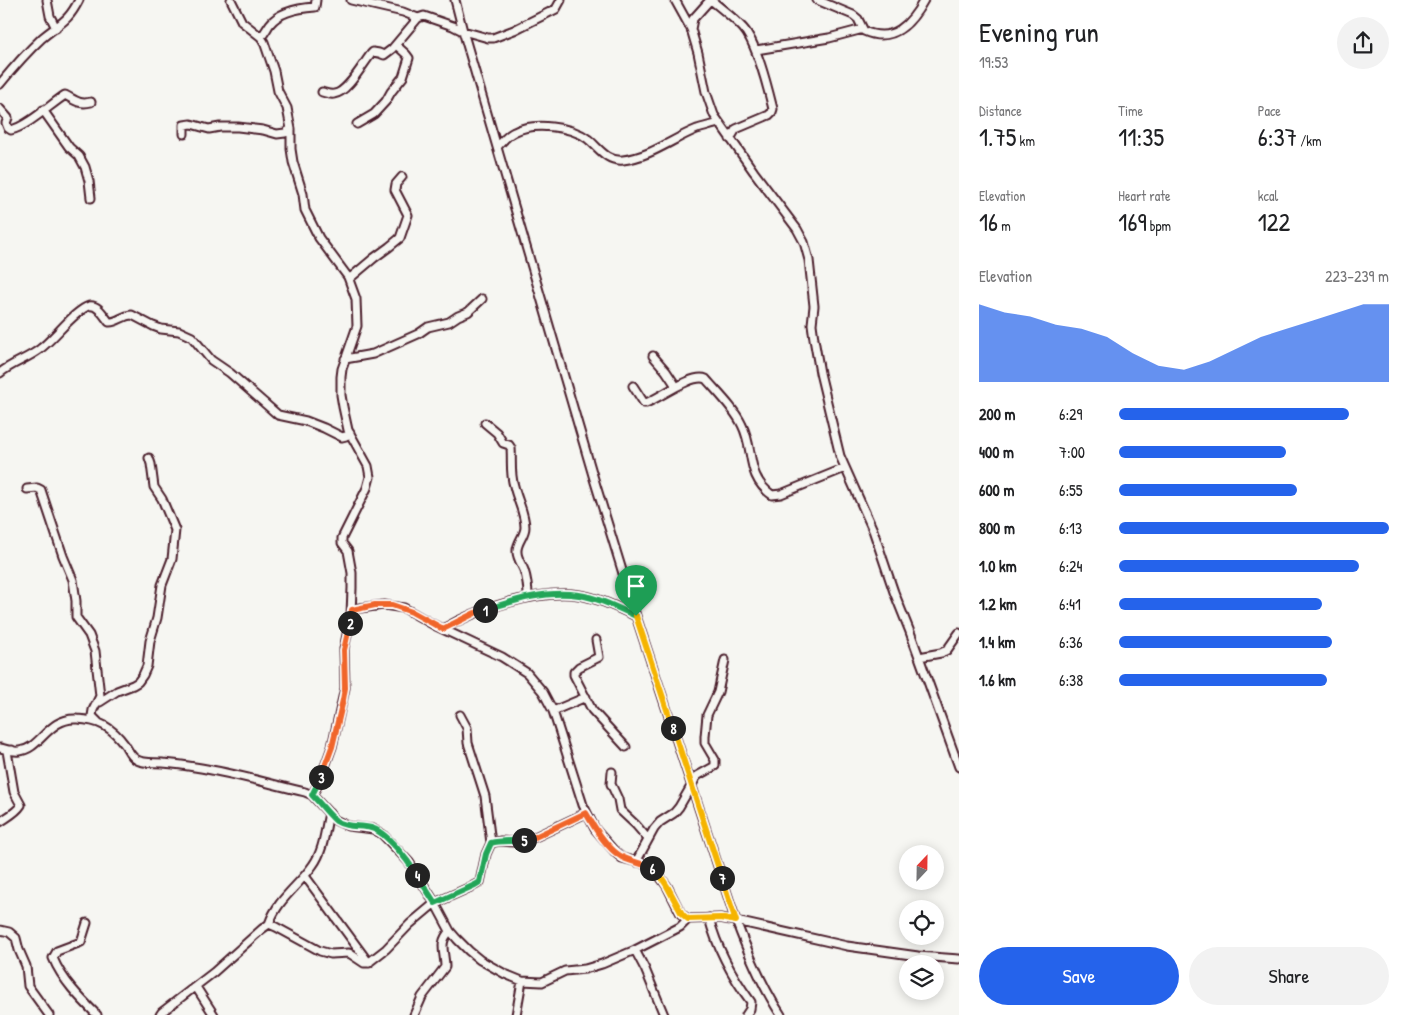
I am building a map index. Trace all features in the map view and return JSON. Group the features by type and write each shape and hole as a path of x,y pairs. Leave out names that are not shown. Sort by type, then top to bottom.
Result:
{"street":[{"path":"47,0 50,16 59,26"},
{"path":"0,84 41,39 59,26 73,12 79,0"},
{"path":"231,0 242,22 261,37 272,64 278,91 286,104 293,162 308,218 319,238 349,279 356,299 357,326 341,377 341,395 350,433 370,473 367,488 342,538 342,543 348,552 352,573 352,610 344,650 345,681 343,700 332,747 319,783 312,795"},
{"path":"261,37 277,17 291,11 315,7 316,0"},
{"path":"351,0 403,12 418,18"},
{"path":"455,0 576,420 636,616 736,921 770,998 781,1015"},
{"path":"322,92 338,93 355,78 373,52 384,56 396,45 403,34 418,18 424,16 463,31 493,38 556,9 561,0"},
{"path":"675,0 691,29 708,98 719,123 797,229 806,248 814,306 812,324 814,339 836,444 844,468 873,530 959,767"},
{"path":"691,29 693,19 710,0 743,28 756,50 772,104 772,112 736,129 730,139"},
{"path":"817,0 853,15 858,19 866,32 879,36 902,28 911,20 924,0"},
{"path":"756,50 829,38 863,29"},
{"path":"357,124 374,114 403,77 409,58 396,45"},
{"path":"0,109 8,118 6,123 11,130 66,95 81,103 91,102"},
{"path":"43,110 85,166 89,181 90,198"},
{"path":"497,147 514,132 530,127 545,127 567,130 582,135 608,157 622,160 637,157 667,145 697,129 719,123"},
{"path":"184,134 184,126 191,124 206,128 238,127 277,134 286,133 290,129"},
{"path":"349,279 402,236 408,215 395,190 396,184 402,177"},
{"path":"346,359 373,354 418,334 428,327 448,322 468,312 482,299"},
{"path":"0,374 39,350 56,336 72,318 89,306 92,306 98,309 109,322 114,322 126,315 132,314 161,329 187,334 194,338 211,360 230,373 278,415 306,421 344,437 350,433"},
{"path":"653,356 676,386"},
{"path":"633,386 644,403 646,403 676,386 701,377 706,379 742,423 748,438 752,468 763,487 772,495 781,494 844,468"},
{"path":"484,423 497,434 501,441 511,448 513,485 520,502 525,525 517,554 527,578 528,597"},
{"path":"97,702 133,685 143,675 147,666 150,641 157,618 162,585 172,559 175,530 162,499 154,486 152,464 149,458"},
{"path":"27,489 37,488 41,490 73,580 76,617 89,635 95,651 100,696 92,716 98,722"},
{"path":"443,629 475,613 528,597 550,594 578,595 610,604 636,616"},
{"path":"352,610 375,605 392,605 412,612 496,654 527,673 543,692 553,711 586,813 595,829 622,858 650,866 660,875 682,914 688,919"},
{"path":"919,657 947,650 959,633"},
{"path":"596,640 599,657 579,667 574,672 574,675 594,713 626,747"},
{"path":"636,862 654,829 679,807 698,776 715,766 715,760 705,743 705,736 707,715 718,692 725,660"},
{"path":"553,711 586,698"},
{"path":"269,924 320,951 331,954 348,953 364,963 369,963 435,903 480,882 486,854 491,843 485,796 468,743 465,722 460,714"},
{"path":"0,748 20,751 29,748 50,729 64,720 78,719 98,722 105,725 115,734 134,758 141,761 204,768 312,795 336,820 344,825 373,828 382,834 408,862 435,903 450,931 469,951 480,960 522,981 542,982 565,971 586,969 602,964 635,950 680,926 688,919 720,918 847,946 918,956 959,959"},
{"path":"0,822 21,805 14,792 8,759 7,751 13,750"},
{"path":"612,772 611,784 618,799 620,810 648,839"},
{"path":"160,1015 196,987 262,928 269,924 272,914 287,893 315,864 323,844 329,813"},
{"path":"491,843 500,841 514,842 535,837 586,813"},
{"path":"305,876 369,963"},
{"path":"709,918 714,935 724,956 738,984 751,1002 750,1009 746,1015"},
{"path":"87,923 81,942 57,951 53,958 68,983 97,1015"},
{"path":"0,930 9,932 16,938 26,966 28,986 49,1015"},
{"path":"414,1015 422,997 445,967 443,943 444,938 450,931"},
{"path":"635,950 664,1015"},
{"path":"516,1015 522,981"},
{"path":"196,987 214,1015"}],"route":[{"path":"560,594 578,595 610,604 636,616 736,921 720,918 688,919 685,917 660,875 650,866 622,858 616,853 595,829 586,813 535,837 514,842 500,841 491,843 486,854 480,882 435,903 405,858 380,832 373,828 348,826 340,823 312,795 319,783 332,747 343,700 345,688 344,650 352,610 375,605 392,605 404,608 443,629 475,613 494,607 528,597 560,594"}]}
